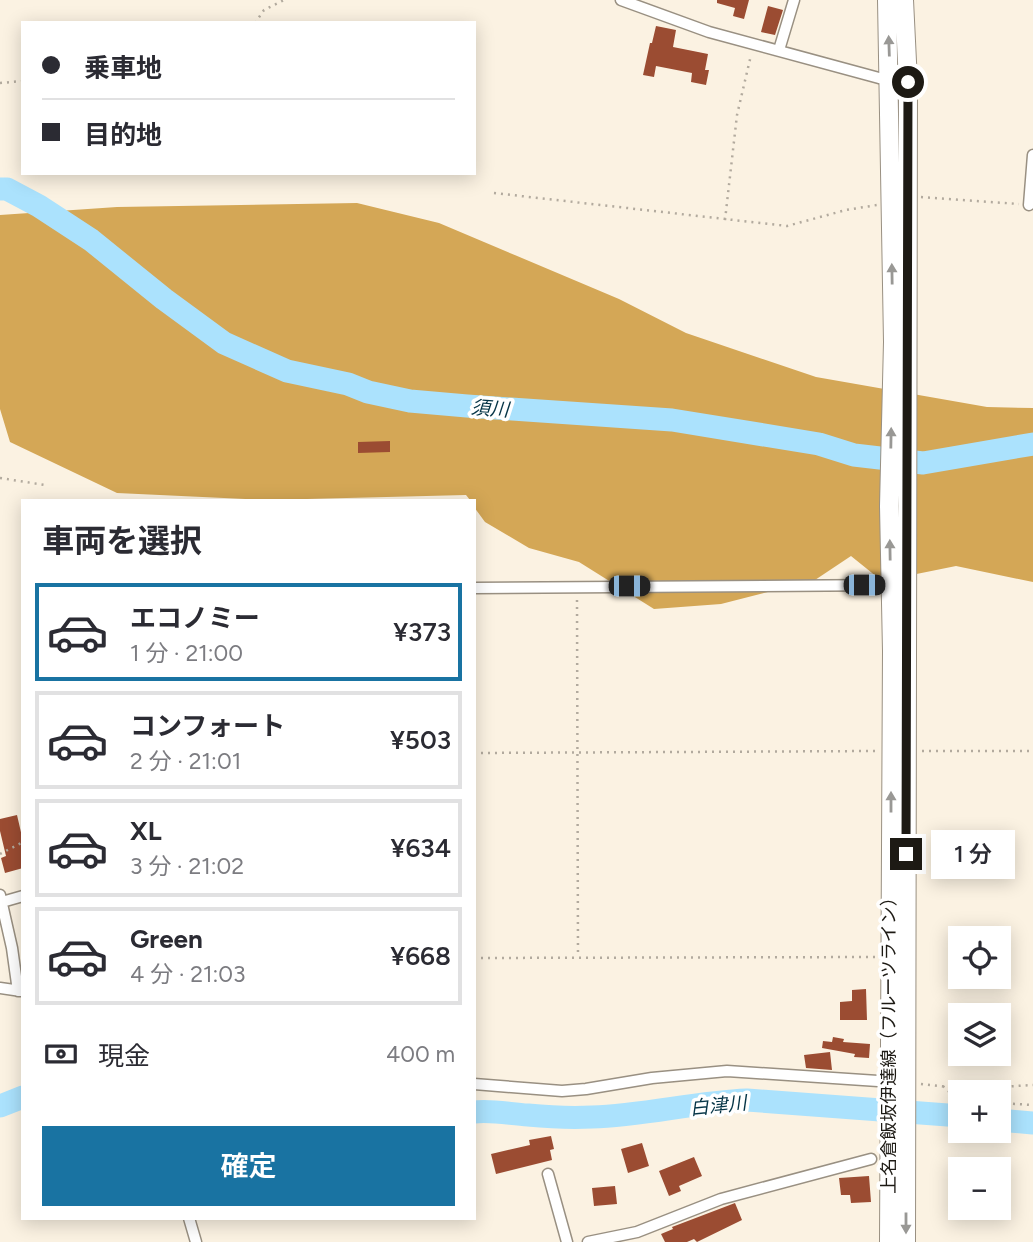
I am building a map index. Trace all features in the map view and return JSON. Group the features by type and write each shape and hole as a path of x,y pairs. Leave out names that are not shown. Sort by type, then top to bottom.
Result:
{"main road":[{"name":"上名倉飯坂伊達線（フルーツライン）","path":"887,0 899,81"},
{"name":"上名倉飯坂伊達線（フルーツライン）","path":"889,1242 889,1157 897,1087 899,81 904,0"},
{"name":"上名倉飯坂伊達線（フルーツライン）","path":"897,1087 889,957 898,752 891,585 898,505"},
{"name":"上名倉飯坂伊達線（フルーツライン）","path":"889,1157 906,1242"}],"street":[{"path":"621,0 709,32 899,81"},
{"path":"779,50 794,0"},
{"path":"1028,205 1033,155"},
{"path":"476,588 891,585"},
{"path":"0,988 20,991 1,898 21,896"},
{"path":"476,1084 562,1091 586,1090 652,1078 727,1071 897,1087"},
{"path":"587,1242 636,1232 721,1199 889,1157"},
{"path":"548,1174 567,1242"},
{"path":"190,1220 196,1242"}],"path":[{"path":"256,21 264,10 284,0"},
{"path":"725,220 737,115 754,44"},
{"path":"0,83 21,81"},
{"path":"494,193 788,226 846,210 899,200 1028,205"},
{"path":"0,478 45,485"},
{"path":"577,586 578,957"},
{"path":"476,753 1033,751"},
{"path":"0,854 21,843"},
{"path":"476,958 889,957"},
{"path":"897,1087 985,1089 1033,1085"},
{"path":"943,1086 948,1091"},
{"path":"1011,1104 1033,1105"}],"shaded area":[{"path":"357,203 439,223 619,299 686,333 816,377 987,407 1033,408 1033,582 956,566 882,581 851,556 815,580 721,604 654,609 579,562 529,548 485,522 476,510 476,499 469,499 466,495 246,499 117,493 10,442 0,409 0,215 117,207"}],"building":[{"path":"717,0 749,0 744,19 733,16 735,8 717,3"},
{"path":"768,6 783,10 775,35 761,32"},
{"path":"656,26 676,30 673,47 708,54 706,85 691,82 692,73 656,66 654,77 643,75"},
{"path":"390,441 390,452 358,453 358,442"},
{"path":"17,815 21,832 21,869 5,873 1,858 6,856 0,819"},
{"path":"866,989 867,1020 840,1020 840,1002 852,1001 852,990"},
{"path":"833,1037 844,1039 843,1042 870,1044 869,1058 854,1057 855,1054 822,1048 823,1041 832,1042"},
{"path":"830,1052 832,1070 806,1068 804,1055"},
{"path":"551,1136 554,1149 550,1150 552,1160 496,1174 491,1154 530,1145 529,1140"},
{"path":"642,1143 649,1166 628,1173 621,1149"},
{"path":"694,1157 702,1176 679,1186 681,1191 669,1196 659,1171"},
{"path":"869,1176 871,1202 851,1203 850,1195 841,1195 839,1178"},
{"path":"615,1186 617,1204 594,1206 592,1188"},
{"path":"735,1203 742,1220 697,1242 694,1239 687,1242 665,1242 661,1234 673,1229 672,1227"}],"waterway":[{"name":"須川","path":"0,189 7,189 39,206 91,240 224,343 287,371 348,384 368,392 410,401 672,420 819,444 854,455 923,463 1033,444"},
{"name":"白津川","path":"0,1106 21,1098"},
{"name":"白津川","path":"476,1112 592,1117 747,1100 948,1115"},
{"name":"白津川","path":"1011,1121 1033,1123"}],"route":[{"path":"906,854 908,82"}]}
